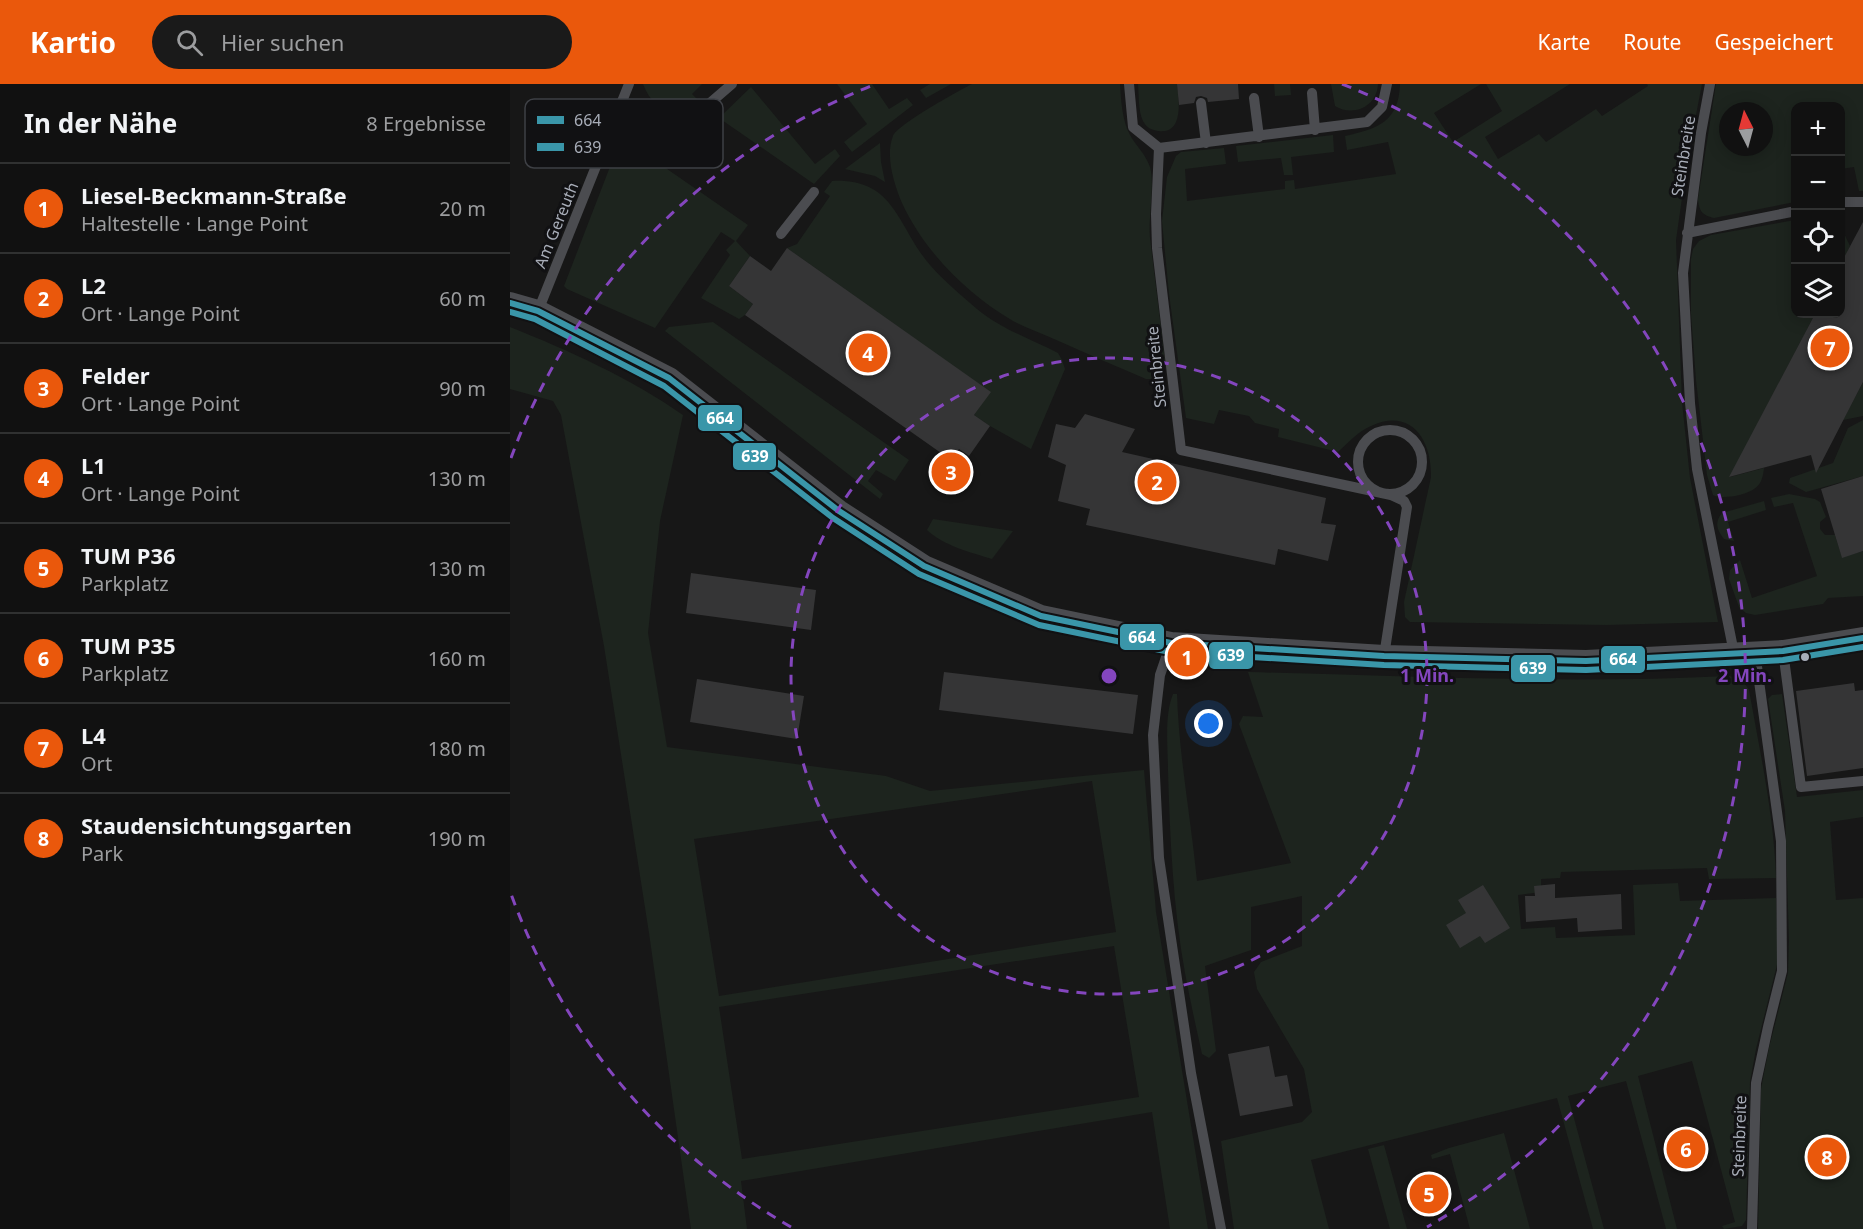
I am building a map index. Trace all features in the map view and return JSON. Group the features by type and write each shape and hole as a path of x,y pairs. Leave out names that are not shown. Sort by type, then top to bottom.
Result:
{"street":[{"path":"510,303 538,311 669,378 839,511 924,566 1041,616 1171,643 1384,656 1586,661 1783,651 1863,638"}],"lane":[{"name":"Am Gereuth","path":"623,99 629,84"},
{"path":"715,99 732,84"},
{"path":"1129,84 1133,127 1159,148 1367,122 1382,107 1386,84"},
{"name":"Steinbreite","path":"1710,84 1683,273 1690,403 1696,458 1744,653 1781,841 1782,971 1756,1083 1752,1229"},
{"path":"1312,93 1315,130"},
{"path":"1254,98 1259,137"},
{"path":"1201,103 1206,142"},
{"name":"Steinbreite","path":"1159,148 1157,248 1181,450 1382,493 1404,501 1407,507 1384,656"},
{"name":"Am Gereuth","path":"538,311 596,168"},
{"path":"781,234 814,192"},
{"path":"1845,201 1863,202"},
{"path":"1687,233 1791,212"},
{"path":"1383,431 1397,431 1408,435 1416,443 1421,453 1422,468 1418,479 1410,487 1390,495 1382,493 1372,488 1364,480 1360,470 1360,453 1365,443 1373,435 1383,431"},
{"path":"1171,643 1160,675 1153,735 1159,858 1191,1073 1221,1229"},
{"path":"1783,651 1801,787 1863,781"}],"shaded area":[{"path":"643,84 702,84 692,94 697,99 652,99"},
{"path":"837,84 872,84 889,109 907,98 913,105 852,152 844,142 867,124"},
{"path":"930,84 951,84 926,98 920,90"},
{"path":"972,84 1120,84 1122,110 1127,129 1146,158 1151,174 1150,238 1165,361 1160,376 1155,379 1146,379 1013,321 979,298 948,270 911,221 902,203 890,161 893,136 905,124"},
{"path":"1138,84 1177,84 1179,107 1176,122 1172,128 1158,131 1146,125 1140,113"},
{"path":"1274,84 1290,84 1291,95 1275,96"},
{"path":"1331,84 1378,84 1377,92 1369,104 1363,108 1349,110 1335,106"},
{"path":"1400,84 1481,84 1434,113 1453,142 1502,111 1486,84 1570,84 1485,137 1498,159 1539,134 1546,142 1596,109 1602,116 1648,86 1647,84 1702,84 1688,156 1676,240 1682,402 1690,478 1718,622 1607,625 1410,622 1405,617 1404,602 1431,477 1428,451 1416,430 1408,424 1385,421 1361,431 1338,452 1278,437 1279,429 1255,423 1249,416 1219,410 1214,424 1186,418 1169,294 1162,221 1167,177 1176,156 1181,152 1224,148 1226,164 1185,169 1187,201 1285,189 1285,181 1294,180 1295,189 1396,174 1388,142 1347,150 1345,136 1384,122 1395,107"},
{"path":"1716,84 1863,84 1863,191 1859,191 1854,167 1845,168 1845,102 1791,102 1791,203 1714,218 1702,212 1698,199"},
{"path":"751,87 815,164 835,149 840,156 814,184 723,121 723,114"},
{"path":"1333,135 1334,152 1291,157 1293,175 1284,175 1281,158 1238,162 1236,146"},
{"path":"880,143 885,182 875,176 845,169"},
{"path":"610,168 666,168 748,225 736,241 750,256 729,286 753,304 739,319 701,298 730,255 726,250 735,241 721,232 655,328 564,286"},
{"path":"832,181 853,182 870,188 882,196 893,208 919,250 941,277 977,309 996,322 1058,353 1065,369 1031,449 974,415 990,392 787,248 797,244 830,196 824,192"},
{"path":"1791,221 1791,318 1813,318 1730,477 1764,468 1763,477 1754,489 1727,497 1713,495 1707,475 1691,314 1693,249 1699,241 1711,235"},
{"path":"1845,235 1850,246 1845,257"},
{"path":"713,322 909,460 895,481 876,470 868,481 883,494 880,499 665,331 669,327"},
{"path":"510,327 599,366 683,415 660,521 648,633 667,747 886,776 930,791 1144,770 1156,912 1208,1229 1170,1229 1152,1112 741,1181 747,1229 691,1229 649,933 604,646 561,415 553,401 510,389","holes":["1092,781 1116,932 719,996 694,839","1114,946 1139,1097 742,1159 719,1007"]},
{"path":"1863,382 1863,416 1843,420"},
{"path":"1863,420 1863,476 1806,492 1789,483 1790,478 1833,463 1848,428"},
{"path":"1789,494 1820,502 1826,517 1820,522 1820,529 1825,535 1835,535 1842,557 1863,551 1863,596 1828,598 1823,604 1755,615 1746,613 1739,607 1729,579 1730,570 1740,560 1752,598 1817,576 1793,503 1774,507 1771,498"},
{"path":"1764,501 1766,510 1728,522 1734,541 1724,539 1717,526 1722,513"},
{"path":"933,519 1013,531 992,559 958,548 934,536 927,530"},
{"path":"1248,672 1488,678 1609,679 1729,676 1742,679 1749,690 1766,784 1776,878 1709,879 1707,868 1561,872 1560,878 1541,879 1541,892 1518,895 1521,929 1555,927 1556,938 1635,935 1633,885 1678,883 1680,901 1776,898 1778,961 1750,1082 1746,1220 1742,1226 1724,1229 1722,1226 1735,1222 1692,1061 1638,1076 1677,1229 1666,1229 1626,1081 1568,1096 1604,1229 1593,1229 1557,1098 1311,1160 1329,1229 1234,1229 1221,1141 1302,1122 1312,1112 1304,1069 1257,989 1254,972 1261,962 1302,946 1302,896 1251,907 1251,950 1205,966 1216,1051 1209,1058 1202,1054 1185,973 1175,898 1167,732 1170,703 1173,694 1177,694 1197,881 1291,863 1239,724 1243,716 1263,717"},
{"path":"1782,694 1797,797 1863,790 1863,817 1830,822 1836,900 1863,898 1863,1229 1758,1229 1761,1089 1788,973 1785,811 1768,699 1772,695"},
{"path":"1504,1133 1530,1229 1470,1229 1450,1154 1432,1159 1431,1155"},
{"path":"1384,1145 1407,1229 1390,1229 1368,1149"}],"building":[{"path":"1177,84 1238,84 1239,99 1208,102 1207,98 1201,96 1196,97 1194,103 1179,105"},
{"path":"1863,222 1863,382 1816,473 1811,455 1729,477 1813,318 1845,318 1845,256"},
{"path":"787,248 991,392 974,415 990,426 969,456 959,449 951,460 745,315 753,304 729,286 750,256 771,271"},
{"path":"1085,414 1135,429 1122,452 1326,498 1321,523 1336,525 1328,561 1278,549 1275,565 1086,525 1090,509 1058,501 1066,465 1048,457 1056,424 1075,428"},
{"path":"1863,476 1863,551 1842,558 1821,489"},
{"path":"691,573 816,590 811,630 686,613"},
{"path":"944,672 1138,695 1133,734 939,710"},
{"path":"697,679 804,696 797,739 690,722"},
{"path":"1854,683 1855,691 1863,690 1863,768 1807,776 1796,691"},
{"path":"1555,884 1555,898 1621,894 1622,929 1578,932 1577,918 1526,922 1525,896 1535,896 1534,886"},
{"path":"1483,885 1510,928 1485,943 1480,936 1460,948 1446,925 1466,913 1458,900"},
{"path":"1269,1046 1275,1077 1287,1075 1293,1106 1240,1116 1228,1054"}],"transit line":[{"name":"664","path":"510,303 538,311 669,378 839,511 924,566 1041,616 1171,643 1384,656 1586,661 1783,651 1863,638"},
{"name":"639","path":"510,312 535,319 664,386 833,518 919,574 1039,625 1170,652 1384,665 1586,670 1783,660 1863,647"}],"place":[{"name":"L4","path":"1830,348"},
{"name":"L1","path":"868,353"},
{"name":"Felder","path":"951,472"},
{"name":"L2","path":"1157,482"},
{"name":"Liesel-Beckmann-Straße","path":"1187,657"},
{"name":"TUM P35","path":"1686,1149"},
{"name":"Staudensichtungsgarten","path":"1827,1157"},
{"name":"TUM P36","path":"1429,1194"}]}
